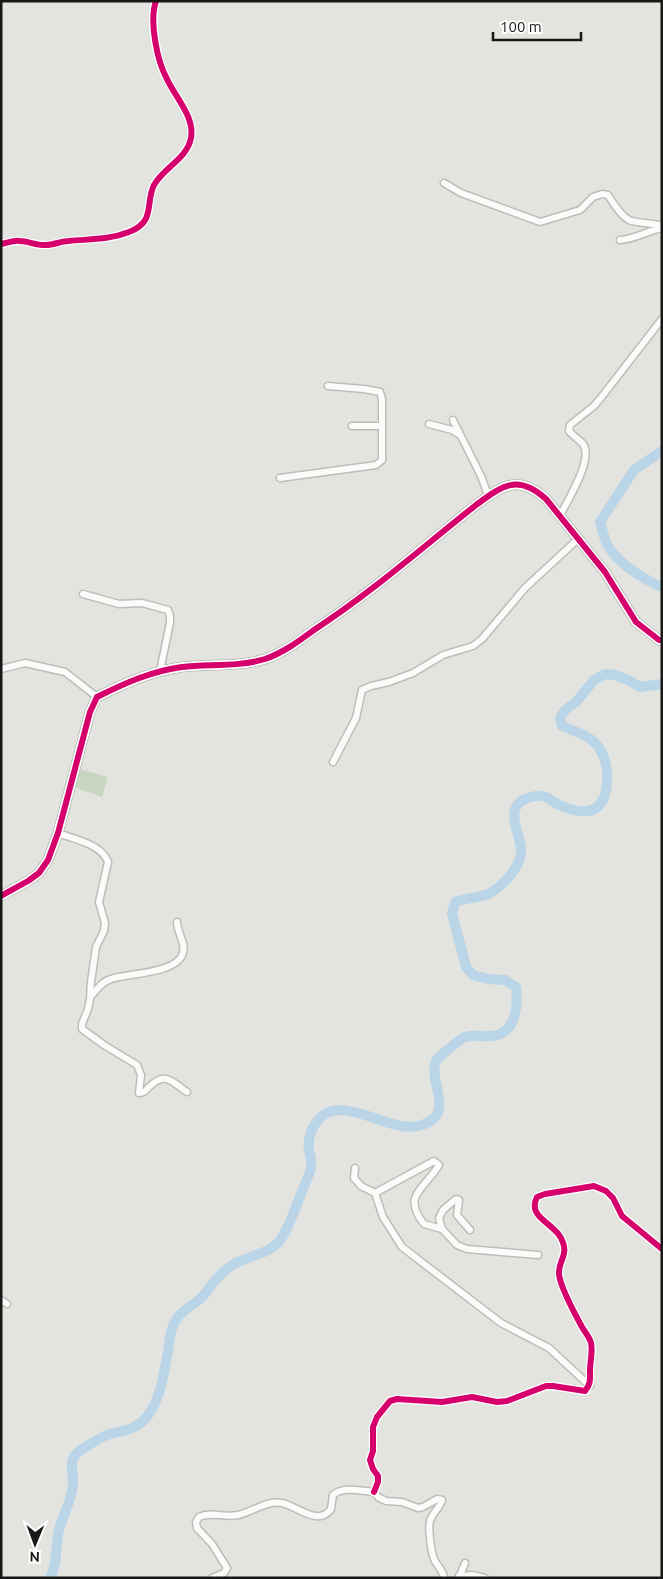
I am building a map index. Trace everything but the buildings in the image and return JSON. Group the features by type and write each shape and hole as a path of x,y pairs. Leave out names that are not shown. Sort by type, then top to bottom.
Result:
{"street":[{"path":"1,244 18,240 45,246 67,241 117,236 132,231 143,223 150,210 153,187 158,179 188,150 192,136 188,116 166,78 159,58 153,8 156,1"},
{"path":"444,183 461,193 540,222 580,210 593,197 602,194 608,195 614,206 630,220 652,223 662,227"},
{"path":"620,240 638,237 662,227"},
{"path":"560,516 584,467 586,458 583,444 569,431 570,425 594,406 662,319"},
{"path":"280,478 376,466 382,460 382,399 380,392 364,388 328,386"},
{"path":"453,420 482,476 488,495"},
{"path":"429,424 452,430 461,436"},
{"path":"352,426 382,426"},
{"path":"1,896 39,873 48,860 58,833 90,712 97,697 136,679 160,671 182,667 252,662 280,653 339,614 488,495 511,485 528,485 546,499 605,572 636,622 659,640 662,640"},
{"path":"334,762 356,718 362,690 413,673 443,655 473,646 486,634 525,588 578,539"},
{"path":"83,594 119,604 142,603 168,610 170,623 160,671"},
{"path":"1,669 25,663 65,672 97,697"},
{"path":"58,833 90,845 106,857 108,862 99,902 105,923 104,931 96,947 91,996 82,1029 137,1065 142,1075 139,1093 144,1092 162,1077 167,1078 187,1092"},
{"path":"91,996 100,985 110,979 162,969 179,959 183,952 183,945 177,930 177,922"},
{"path":"375,1193 434,1161 437,1162 439,1165 414,1199 413,1208 424,1224 442,1229"},
{"path":"355,1168 354,1178 361,1186 375,1193 382,1217 402,1247 501,1323 549,1348 590,1386"},
{"path":"374,1492 378,1476 370,1460 373,1451 373,1427 377,1417 390,1401 404,1399 418,1402 442,1402 472,1396 497,1402 507,1401 546,1386 585,1391 590,1386 591,1343 575,1314 559,1276 559,1268 565,1254 564,1245 557,1232 534,1209 533,1204 537,1197 544,1194 594,1186 606,1191 613,1198 622,1216 662,1249"},
{"path":"470,1230 457,1216 459,1200 456,1199 443,1210 439,1218 442,1229 457,1245 467,1249 538,1255"},
{"path":"212,1578 224,1573 227,1568 212,1544 197,1528 196,1522 199,1517 214,1514 234,1516 247,1513 269,1503 278,1502 311,1515 324,1515 331,1510 332,1496 340,1490 374,1492 378,1497 386,1501 402,1502 418,1508 423,1508 437,1499 442,1500 429,1523 433,1557 443,1571 444,1578"},
{"path":"459,1577 465,1563"},
{"path":"459,1577 472,1575 485,1578"}],"green space":[{"path":"80,769 108,777 102,797 74,787"}],"waterway":[{"path":"662,451 634,470 600,522 611,551 639,575 662,587"},
{"path":"50,1578 53,1573 59,1530 72,1490 72,1461 74,1457 82,1449 107,1435 130,1429 143,1421 154,1406 157,1398 163,1379 173,1325 178,1317 202,1297 215,1280 230,1267 275,1246 280,1241 310,1171 309,1141 312,1129 317,1121 330,1112 341,1110 406,1127 418,1126 431,1121 438,1113 439,1104 434,1073 435,1064 440,1056 465,1037 500,1034 511,1025 516,1010 516,987 505,980 488,979 473,975 466,967 452,913 455,902 483,896 492,892 507,879 519,862 521,849 514,818 516,807 520,802 531,797 542,796 574,810 589,811 600,805 606,790 607,775 604,757 599,747 590,739 562,726 560,718 565,710 576,702 594,680 605,674 615,675 640,687 662,684"}],"cycle path":[{"path":"1,244 18,241 49,245 66,241 106,238 129,232 143,223 148,212 154,185 163,173 185,152 191,138 190,122 170,86 157,52 153,19 156,1"},
{"path":"1,896 39,873 48,860 58,833 90,712 97,697 128,682 160,671 182,667 255,662 278,653 356,601 476,505 503,488 511,485 527,487 546,499 605,572 636,622 659,640 662,640"},
{"path":"374,1492 378,1476 370,1460 373,1451 373,1427 377,1417 390,1401 397,1399 442,1402 472,1397 497,1402 507,1401 546,1386 585,1391 588,1386 590,1379 591,1343 572,1309 560,1279 559,1269 564,1253 561,1238 535,1210 537,1197 594,1186 606,1191 613,1198 622,1216 662,1249"}]}
